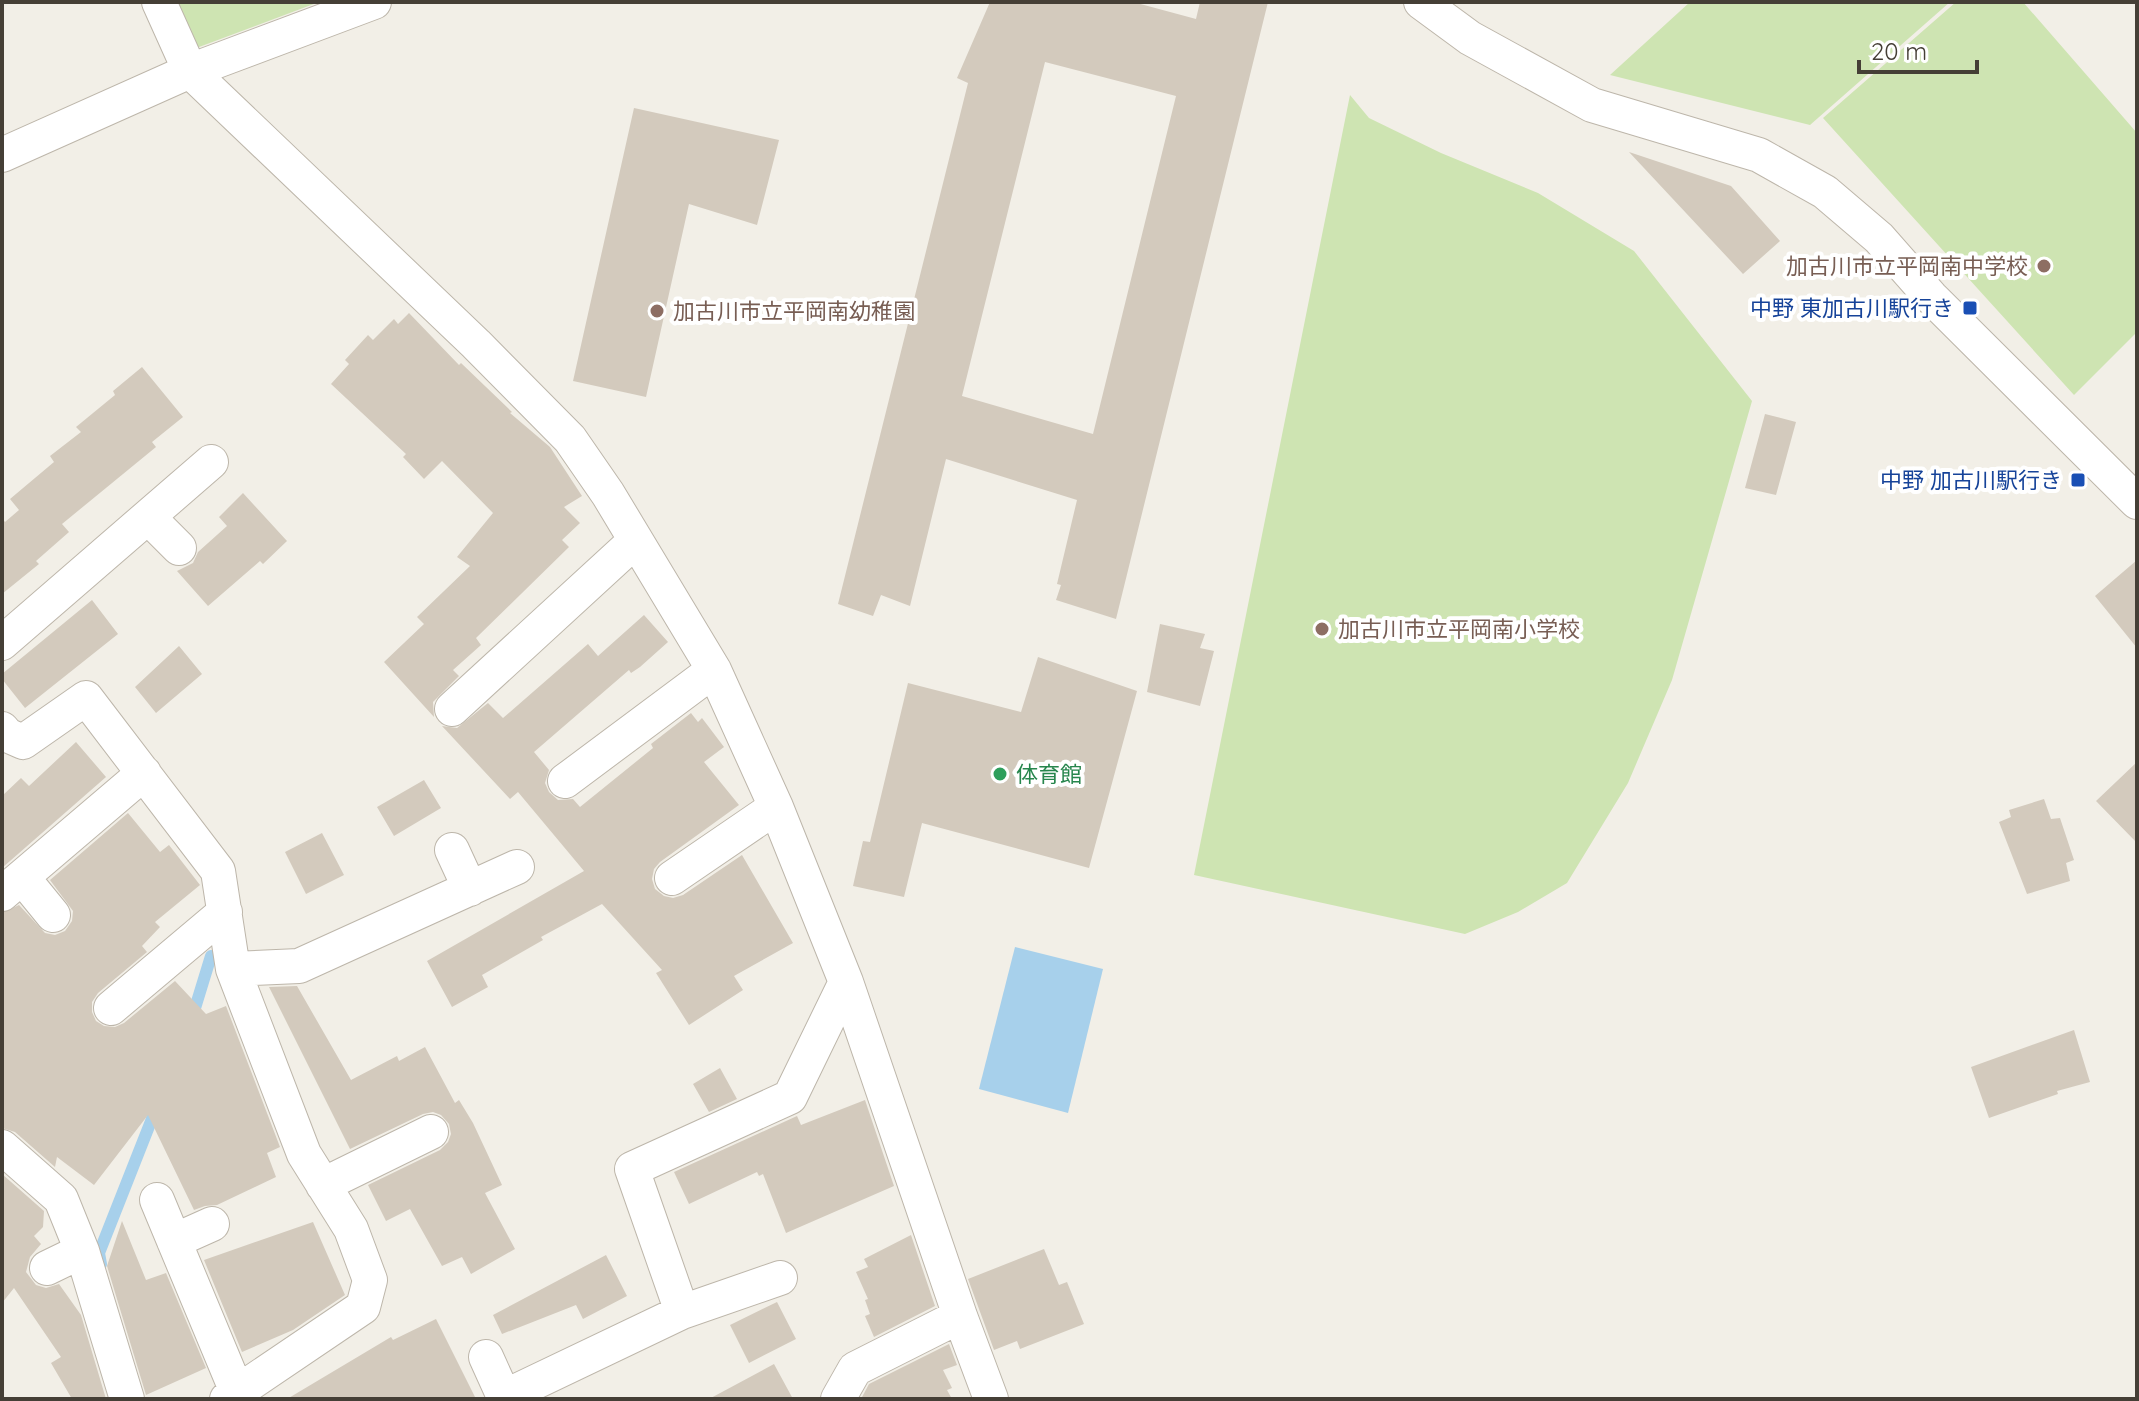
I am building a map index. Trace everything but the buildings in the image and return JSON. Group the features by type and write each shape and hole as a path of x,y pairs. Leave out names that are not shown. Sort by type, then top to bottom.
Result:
{"street":[{"path":"159,2 190,71 476,344 570,439 608,494 714,670 776,807 846,982 991,1399"},
{"path":"7,145 190,71 374,2"},
{"path":"1421,2 1470,38 1592,105 1759,155 1825,192 1879,238 1931,297 2137,502"},
{"path":"2,643 211,462"},
{"path":"148,517 179,548"},
{"path":"452,709 635,541"},
{"path":"565,781 714,670"},
{"path":"2,729 7,735 23,742 86,698 218,871 233,969 304,1154 351,1229 370,1280 363,1307 232,1396 157,1200"},
{"path":"53,915 12,886 144,773"},
{"path":"672,878 776,807"},
{"path":"452,850 470,889"},
{"path":"233,969 299,966 517,867"},
{"path":"111,1008 225,912"},
{"path":"682,1312 632,1169 790,1097 846,982"},
{"path":"323,1185 431,1132"},
{"path":"2,1147 61,1199 82,1251 127,1399"},
{"path":"174,1241 212,1224"},
{"path":"47,1268 82,1251"},
{"path":"486,1357 505,1398 682,1312 780,1278"},
{"path":"838,1399 855,1369 960,1316"}],"green space":[{"path":"170,2 319,2 191,50"},
{"path":"1690,2 1950,2 1810,125 1610,75"},
{"name":"加古川市立平岡南中学校","path":"1956,2 2023,2 2137,133 2137,332 2074,395 1823,118"},
{"path":"1350,95 1369,118 1441,153 1538,193 1634,251 1752,401 1672,680 1628,783 1567,883 1518,912 1465,934 1194,875"}],"water":[{"path":"1015,947 1103,969 1068,1113 979,1089"}],"waterway":[{"path":"192,1018 211,956"},
{"path":"101,1264 99,1253 157,1106"}],"place":[{"name":"加古川市立平岡南中学校","path":"2044,266"},
{"name":"中野 東加古川駅行き","path":"1970,308"},
{"name":"加古川市立平岡南幼稚園","path":"657,311"},
{"name":"中野 加古川駅行き","path":"2078,480"},
{"name":"加古川市立平岡南小学校","path":"1322,629"},
{"name":"体育館","path":"1000,774"}]}
